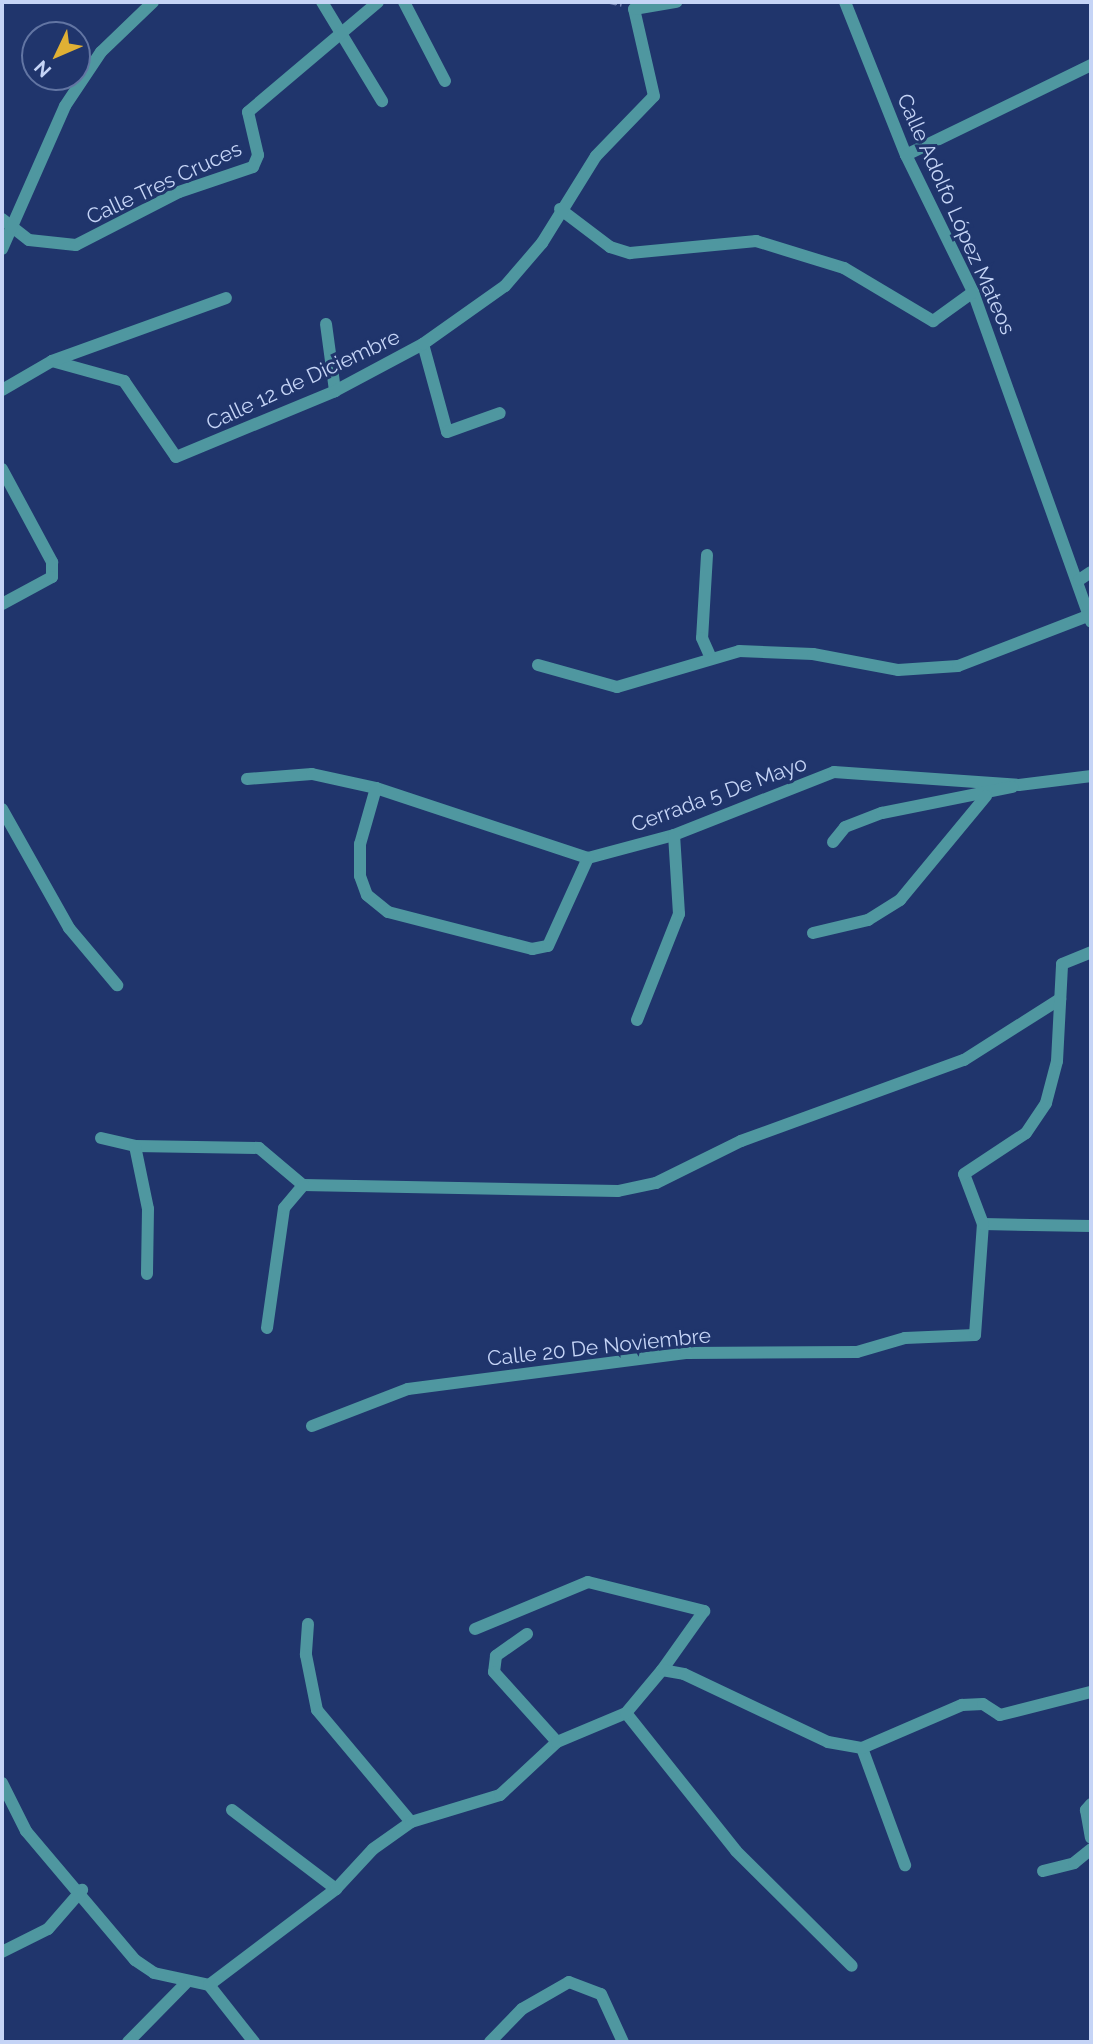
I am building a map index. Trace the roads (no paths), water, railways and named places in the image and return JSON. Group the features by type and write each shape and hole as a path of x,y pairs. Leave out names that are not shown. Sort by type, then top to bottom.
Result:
{"street":[{"path":"2,249 13,231 65,106 101,52 153,2"},
{"path":"322,2 382,101"},
{"name":"Calle Tres Cruces","path":"2,219 13,231 54,247 76,245 179,192 253,167 258,155 248,112 377,2"},
{"path":"404,2 444,81"},
{"name":"Calle 12 de Diciembre","path":"52,361 124,381 168,453 186,456 335,391 422,344 505,286 542,243 560,209 596,156 654,96 634,9 676,2"},
{"name":"Calle Adolfo López Mateos","path":"845,2 906,155 973,292 1032,443 1091,618"},
{"path":"906,155 1091,65"},
{"path":"560,209 610,247 629,253 756,241 832,264 933,321 973,292"},
{"path":"2,390 52,361 226,298"},
{"name":"Calle 12 de Diciembre","path":"326,324 335,391"},
{"path":"422,344 447,432 500,413"},
{"path":"2,469 52,562 52,577 2,604"},
{"path":"707,555 702,638 710,656"},
{"path":"1079,580 1091,572"},
{"path":"538,665 617,687 710,656 813,654 898,670 958,666 1091,618"},
{"name":"Cerrada 5 De Mayo","path":"588,858 674,835 834,772 1019,785 1091,776"},
{"path":"247,779 312,774 376,788 588,858 548,946 532,949 388,912 367,895 360,876 360,844 376,788"},
{"path":"833,842 845,827 882,813 986,796 1019,785"},
{"path":"813,933 868,920 900,900 986,796"},
{"path":"2,809 69,928 117,985"},
{"path":"637,1020 679,914 674,835"},
{"name":"Calle 20 De Noviembre","path":"312,1426 408,1389 686,1353 857,1352 905,1338 975,1335 983,1224 964,1174 1026,1133 1046,1103 1058,1061 1062,964 1091,952"},
{"path":"101,1138 135,1146 259,1148 303,1185 618,1191 656,1183 741,1141 964,1060 1060,999"},
{"path":"135,1146 148,1209 147,1274"},
{"path":"267,1328 284,1208 303,1185"},
{"path":"983,1224 1091,1226"},
{"path":"209,1985 336,1889 373,1849 411,1822 500,1795 557,1742 626,1713 662,1670 704,1611 587,1582 475,1629"},
{"path":"308,1624 306,1655 317,1710 411,1822"},
{"path":"527,1634 496,1656 494,1672 557,1742"},
{"path":"662,1670 684,1674 828,1742 862,1748 962,1705 983,1704 1000,1715 1091,1692"},
{"path":"626,1713 736,1851 852,1966"},
{"path":"862,1748 905,1865"},
{"path":"2,1783 26,1831 82,1890 135,1960 155,1973 209,1985 254,2042"},
{"path":"1091,1804 1086,1811 1091,1838"},
{"path":"232,1810 336,1889"},
{"path":"1043,1871 1074,1863 1091,1849"},
{"path":"2,1952 48,1929 82,1890"},
{"path":"128,2042 187,1982"},
{"path":"490,2042 522,2008 569,1982 601,1994 623,2042"}]}
